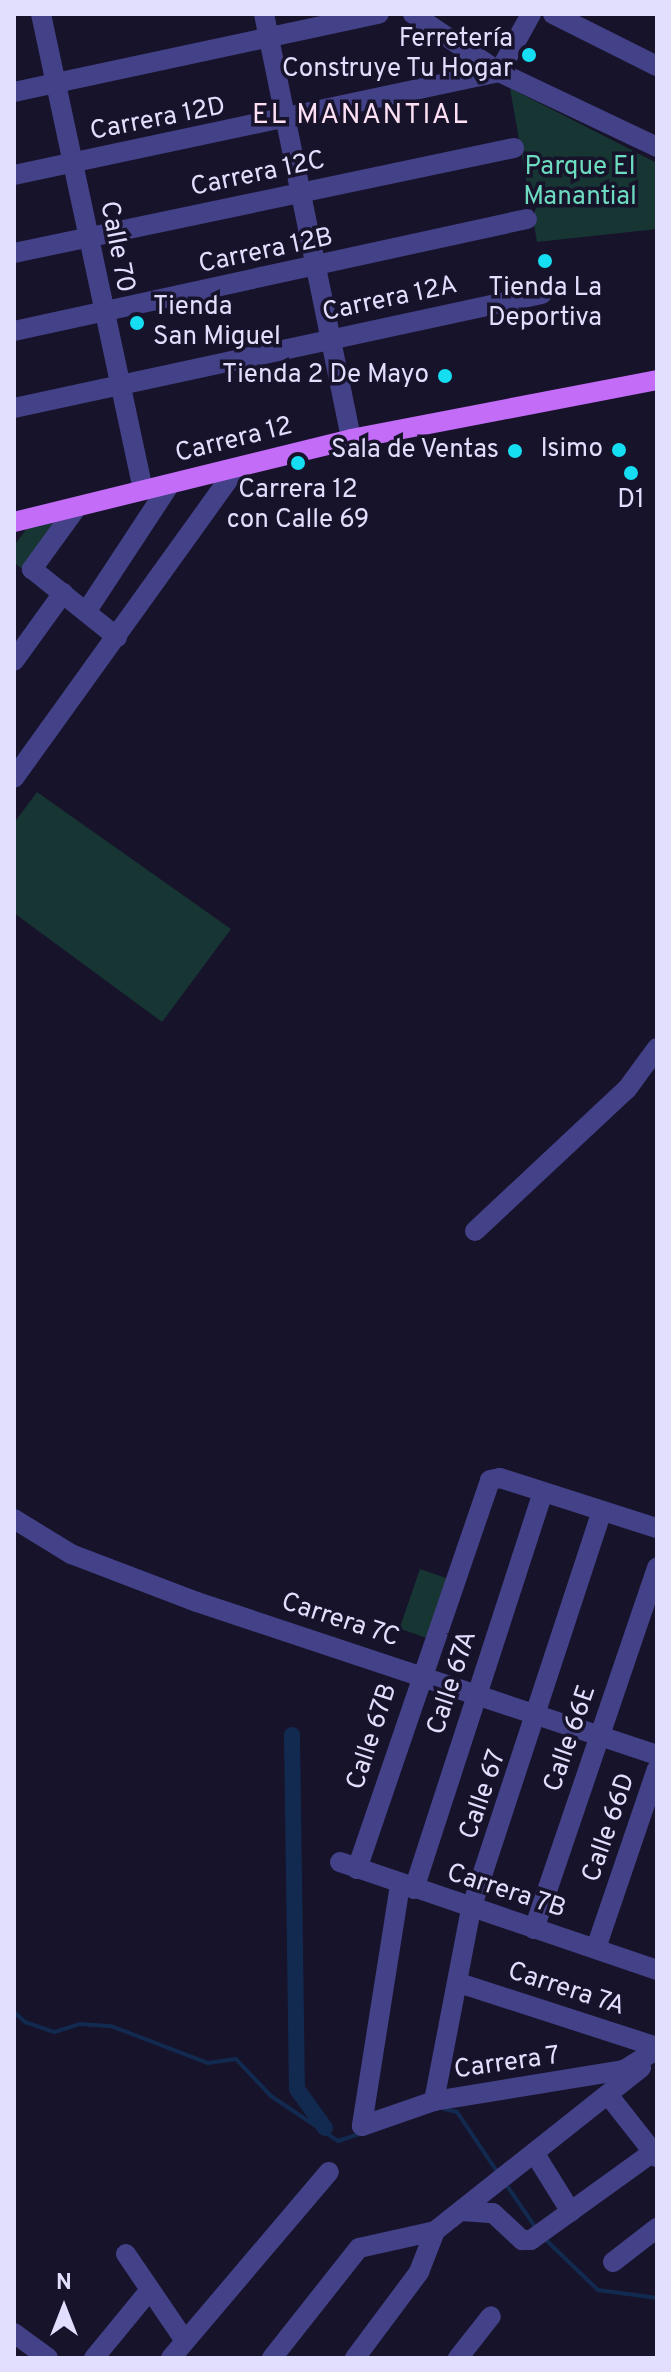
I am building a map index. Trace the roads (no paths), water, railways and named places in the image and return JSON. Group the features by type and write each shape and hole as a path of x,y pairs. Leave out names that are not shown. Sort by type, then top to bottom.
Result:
{"main road":[{"name":"Carrera 12","path":"14,522 351,439 657,380"}],"street":[{"name":"Calle 70","path":"41,14 102,311 143,490"},
{"path":"264,14 351,439"},
{"path":"14,92 379,14"},
{"path":"413,14 499,72 657,147"},
{"path":"499,72 531,14"},
{"path":"553,14 657,66"},
{"name":"Carrera 12D","path":"14,175 287,121 499,72"},
{"name":"Carrera 12C","path":"14,253 514,148"},
{"name":"Carrera 12B","path":"14,331 318,268 527,219"},
{"name":"Carrera 12A","path":"14,408 542,294"},
{"path":"14,778 236,469"},
{"path":"86,612 170,484"},
{"path":"77,507 32,569 117,637"},
{"path":"14,661 63,593"},
{"path":"475,1231 627,1089 657,1048"},
{"name":"Calle 67B","path":"348,1865 421,1676 486,1486 496,1477 543,1493"},
{"path":"543,1493 657,1528"},
{"name":"Calle 67A","path":"362,2126 407,1887 477,1694 543,1493"},
{"name":"Calle 67","path":"434,2101 471,1909 539,1714 602,1511"},
{"name":"Carrera 7C","path":"14,1519 71,1554 657,1755"},
{"name":"Calle 66E","path":"534,1929 657,1567"},
{"name":"Calle 66D","path":"596,1948 657,1769"},
{"name":"Carrera 7B","path":"348,1865 657,1970"},
{"name":"Carrera 7A","path":"459,1983 657,2049"},
{"path":"272,2358 359,2248 435,2231 609,2096 657,2049"},
{"name":"Carrera 7","path":"362,2126 434,2101 624,2070 657,2049"},
{"path":"478,2198 522,2240 531,2240 656,2152 609,2096"},
{"path":"535,2154 571,2212"},
{"path":"126,2254 149,2291 177,2352 329,2172"},
{"path":"461,2211 493,2213"},
{"path":"613,2262 657,2228"},
{"path":"361,2356 419,2272 435,2231"},
{"path":"94,2358 149,2291"},
{"path":"458,2358 491,2316"},
{"path":"14,2333 48,2358"}],"waterway":[{"path":"292,1735 297,2089 325,2128"},
{"path":"14,2012 25,2022 54,2032 80,2024 111,2026 208,2063 236,2059 271,2096 338,2141 363,2133"},
{"path":"444,2109 457,2112 498,2173"},
{"path":"505,2183 536,2228"},
{"path":"546,2240 598,2290 657,2298"}],"place":[{"name":"Ferretería Construye Tu Hogar","path":"529,55"},
{"name":"Tienda La Deportiva","path":"545,261"},
{"name":"Tienda San Miguel","path":"137,323"},
{"name":"Tienda 2 De Mayo","path":"445,376"},
{"name":"Isimo","path":"619,450"},
{"name":"Sala de Ventas","path":"515,451"},
{"name":"Carrera 12 con Calle 69","path":"298,463"},
{"name":"D1","path":"631,473"}],"district":[{"name":"EL MANANTIAL","path":"361,116"}],"park label":[{"name":"Parque El Manantial","path":"580,183"}]}
